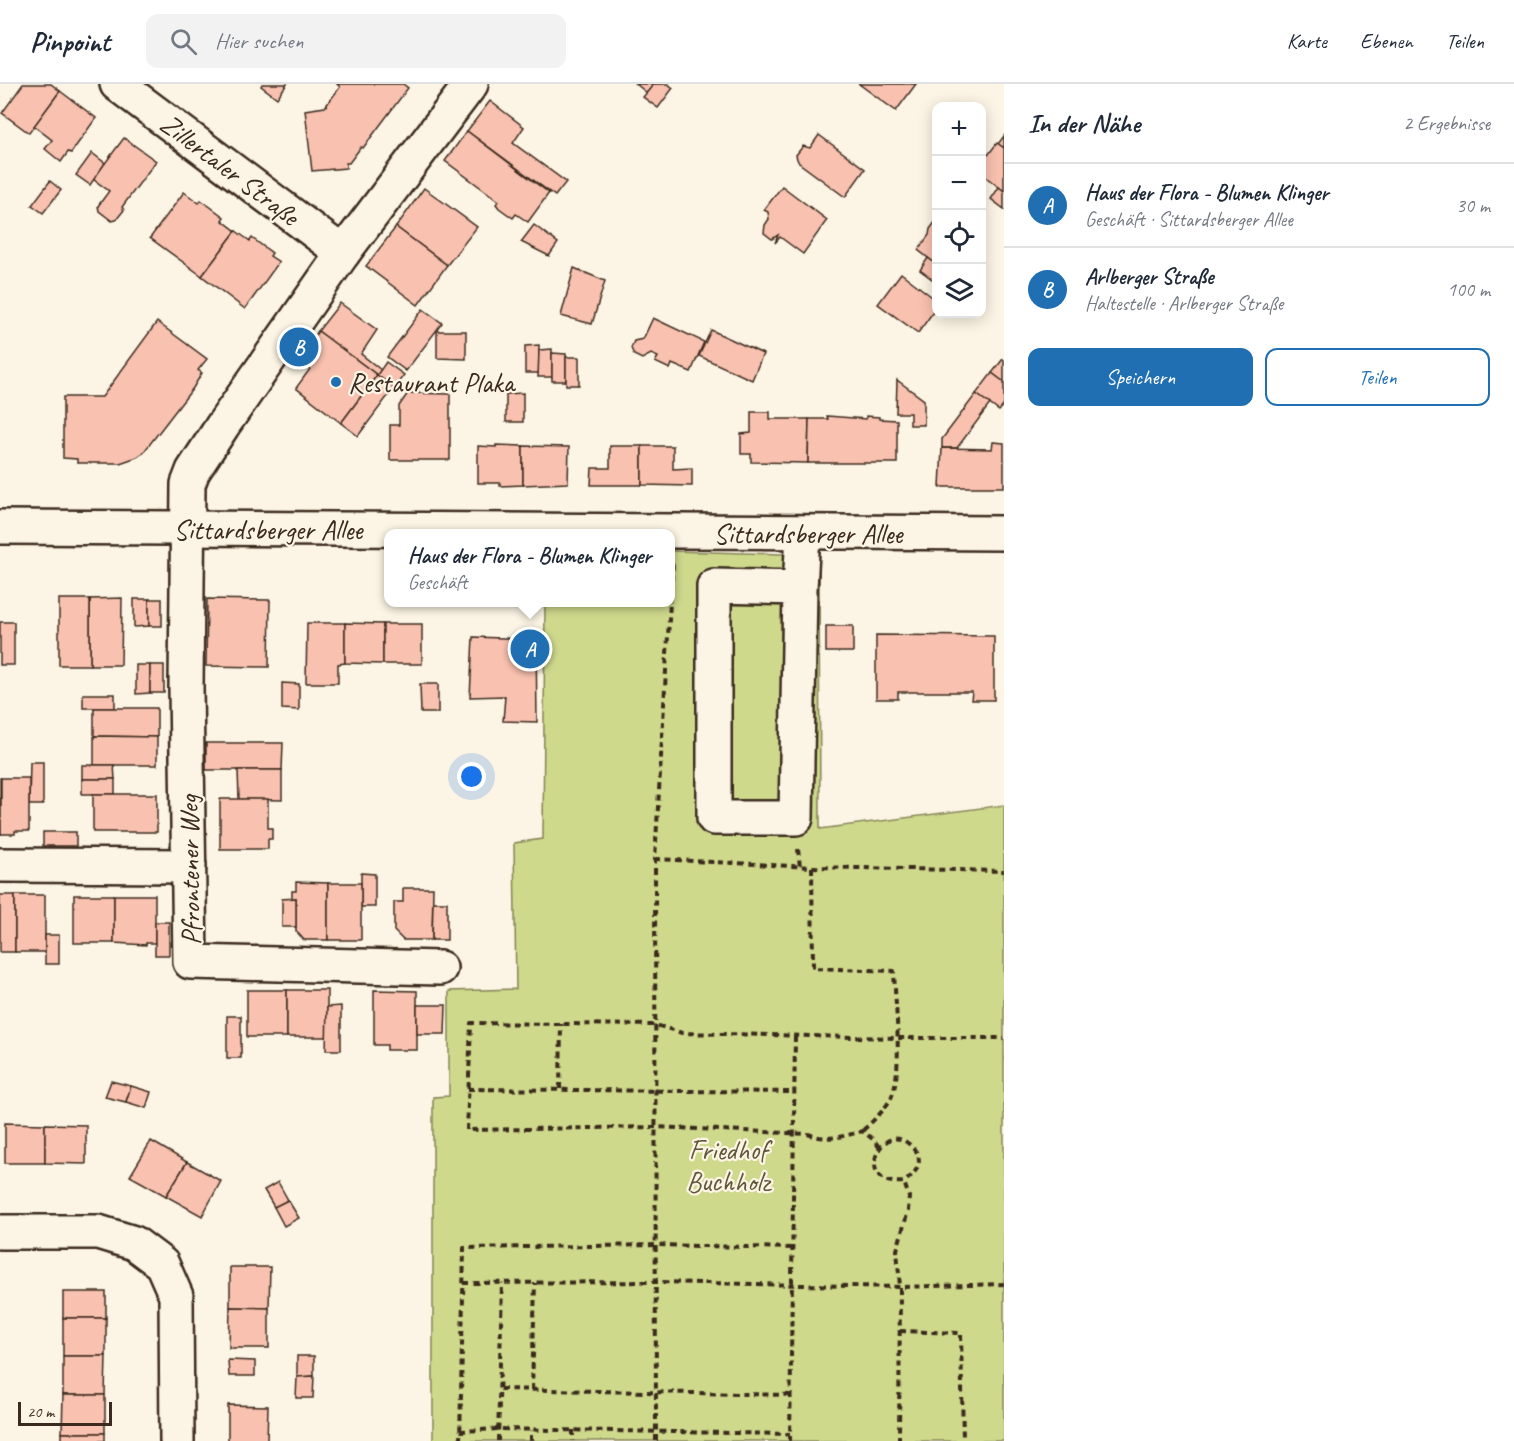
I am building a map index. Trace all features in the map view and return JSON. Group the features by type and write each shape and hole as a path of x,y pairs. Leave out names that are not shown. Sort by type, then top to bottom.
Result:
{"street":[{"name":"Zillertaler Straße","path":"117,84 343,253"},
{"name":"Pfrontener Weg","path":"440,968 190,963 186,687 187,528 189,484 193,471 343,253 471,84"},
{"name":"Sittardsberger Allee","path":"0,528 384,530"},
{"name":"Sittardsberger Allee","path":"675,532 1004,533"},
{"path":"800,588 714,586 714,818 796,818 803,533"},
{"path":"0,866 189,866"},
{"path":"0,1232 98,1232 134,1243 162,1264 176,1296 177,1441"}],"path":[{"path":"656,1441 655,859 670,607"},
{"path":"655,859 812,867 1004,871"},
{"path":"812,867 813,968 894,971 896,1038 898,1069 891,1098 881,1113 862,1131 821,1139 808,1134 656,1127 467,1130 471,1023 656,1025 682,1033 896,1038 1004,1038"},
{"path":"560,1089 561,1024"},
{"path":"790,1441 795,1036"},
{"path":"468,1089 794,1092"},
{"path":"862,1131 874,1140 879,1148"},
{"path":"896,1139 906,1141 916,1150 919,1164 915,1174 904,1182 892,1184 880,1176 874,1167 875,1155 887,1141 896,1139"},
{"path":"899,1441 900,1287 897,1250 908,1212 909,1197 904,1182"},
{"path":"460,1441 464,1248 657,1245 793,1248"},
{"path":"463,1283 657,1282 900,1287 1004,1284"},
{"path":"498,1441 502,1283"},
{"path":"532,1390 535,1283"},
{"path":"900,1331 961,1333 963,1441"},
{"path":"500,1389 791,1395"},
{"path":"460,1431 499,1429 790,1434"},
{"path":"531,1430 531,1441"},
{"path":"573,1430 573,1441"}],"green space":[{"name":"Friedhof Buchholz","path":"675,551 819,555 820,829 1004,805 1004,1441 433,1441 433,1097 449,1096 449,991 516,989 514,843 543,839 545,607 675,607"}],"building":[{"path":"23,84 51,84 60,91 29,133 2,113"},
{"path":"262,84 287,84 277,98 261,86"},
{"path":"337,84 403,84 408,88 363,148 361,147 349,163 346,163 346,168 312,171 305,110 325,107 340,87"},
{"path":"636,84 654,84 647,93"},
{"path":"654,84 668,84 673,88 658,108 643,97"},
{"path":"859,84 916,84 896,111"},
{"path":"60,91 96,118 71,153 68,152 61,162 45,149 52,140 34,126"},
{"path":"490,101 524,127 513,143 566,182 555,196 467,131"},
{"path":"467,131 549,193 528,222 516,214 513,218 499,208 496,204 499,201 445,161"},
{"path":"819,135 865,169 845,197 799,163 797,159 796,155 803,146 810,148"},
{"path":"1004,136 1004,148 998,144"},
{"path":"124,138 156,161 122,207 124,210 116,220 112,221 99,211 98,206 109,191 93,179"},
{"path":"997,143 1004,148 1004,191 986,177 986,154 988,155"},
{"path":"92,153 105,163 90,185 76,175"},
{"path":"50,181 61,190 43,213 32,205"},
{"path":"782,186 827,220 803,254 780,237 775,243 778,235 772,239 764,233 769,219 768,212 764,210"},
{"path":"999,187 1004,191 1004,209 991,199"},
{"path":"424,188 477,227 447,265 396,227"},
{"path":"184,192 199,203 201,200 224,217 222,220 236,231 202,276 150,238"},
{"path":"534,225 558,243 549,256 521,242"},
{"path":"932,226 932,261 918,250 929,235"},
{"path":"396,227 447,265 418,305 366,266"},
{"path":"236,231 250,241 252,238 272,253 270,256 279,262 245,309 202,276"},
{"path":"928,258 932,261 932,279 920,270"},
{"path":"574,268 605,281 592,324 561,316"},
{"path":"901,273 932,297 932,314 918,333 878,304"},
{"path":"340,303 377,330 361,354 381,370 377,375 318,331"},
{"path":"423,309 442,323 406,371 387,357"},
{"path":"653,318 704,342 691,372 672,364 670,369 655,362 658,357 651,354 642,359 634,355 631,348 634,341 643,339"},
{"path":"157,322 207,359 198,370 202,373 193,388 143,453 137,457 120,463 77,463 77,459 63,458 63,397 102,397"},
{"path":"711,330 763,354 752,380 699,356"},
{"name":"Restaurant Plaka","path":"318,331 377,375 341,423 296,388 310,369 298,361"},
{"path":"437,331 466,331 466,359 437,358"},
{"path":"539,345 539,373 525,373 525,346"},
{"path":"552,349 552,377 538,377 539,350"},
{"path":"552,353 566,354 566,381 552,381"},
{"path":"566,357 579,357 579,385 566,385"},
{"path":"1004,360 1004,382 992,373"},
{"path":"386,362 404,375 394,388 377,375"},
{"path":"992,373 1004,382 1004,405 999,411 976,394"},
{"path":"377,375 394,388 358,436 341,423"},
{"path":"897,380 924,400 924,425 910,425 910,413 896,413"},
{"path":"408,393 450,394 450,460 390,460 390,425 399,425 399,406"},
{"path":"523,393 523,422 506,422 506,394"},
{"path":"976,394 990,404 957,448 942,448 942,439"},
{"path":"751,412 770,412 770,419 809,419 808,463 751,462 751,454 741,454 741,434 751,433"},
{"path":"827,416 866,419 866,416 897,420 897,463 808,463 809,419 828,419"},
{"path":"993,442 1004,443 1004,487 940,487 942,448 992,449"},
{"path":"496,445 523,446 523,485 500,486 500,483 478,483 478,446 496,447"},
{"path":"523,446 569,447 568,483 523,485"},
{"path":"610,446 642,446 642,485 591,485 592,468 610,468"},
{"path":"642,446 673,446 673,469 692,468 692,486 642,485"},
{"path":"122,598 121,665 90,665 90,599"},
{"path":"59,599 90,599 90,665 59,665"},
{"path":"134,599 149,599 149,626 134,627"},
{"path":"149,599 162,599 162,626 149,626"},
{"path":"207,599 270,600 269,667 206,666"},
{"path":"0,622 14,622 14,665 0,665"},
{"path":"307,623 345,623 345,663 338,664 338,683 306,683"},
{"path":"345,623 383,624 383,664 345,663"},
{"path":"383,624 422,624 422,664 383,664"},
{"path":"826,626 853,626 853,652 826,652"},
{"path":"876,635 994,636 994,700 971,700 972,692 898,692 898,699 876,699"},
{"path":"473,637 536,639 537,722 503,721 505,696 470,697"},
{"path":"136,665 150,665 150,693 136,694"},
{"path":"150,665 164,665 164,693 150,693"},
{"path":"282,683 299,684 299,710 282,709"},
{"path":"420,684 438,684 438,713 421,713"},
{"path":"83,694 115,694 115,708 83,708"},
{"path":"94,708 157,708 157,737 94,736"},
{"path":"94,736 157,737 157,765 94,765"},
{"path":"206,743 283,743 282,770 206,770"},
{"path":"30,762 43,762 43,805 29,805"},
{"path":"82,765 114,765 115,779 82,779"},
{"path":"238,770 282,770 282,800 239,799"},
{"path":"1,778 1,834 0,834"},
{"path":"1,778 29,778 29,831 1,834"},
{"path":"82,779 115,779 115,794 82,794"},
{"path":"93,794 157,794 157,832 93,832"},
{"path":"220,799 268,799 268,828 272,828 272,839 268,839 268,849 220,849"},
{"path":"43,832 76,832 76,846 43,846"},
{"path":"361,873 375,874 375,907 361,907"},
{"path":"296,882 328,883 328,940 304,940 296,931 296,898 292,899 292,891 296,891"},
{"path":"328,883 361,883 361,940 328,940"},
{"path":"403,888 433,888 432,940 403,940 394,931 394,902 403,902"},
{"path":"0,895 15,895 15,952 0,952"},
{"path":"15,895 45,895 45,952 15,952"},
{"path":"74,895 114,895 114,943 74,943"},
{"path":"114,895 155,895 155,943 146,943 146,945 114,943"},
{"path":"296,898 296,927 282,927 282,899"},
{"path":"433,902 447,902 447,940 432,940"},
{"path":"155,922 169,922 169,955 155,955"},
{"path":"45,935 59,935 59,964 45,964"},
{"path":"247,990 287,990 287,1037 247,1037"},
{"path":"287,990 327,990 327,1037 287,1037"},
{"path":"374,990 417,991 417,1050 387,1050 387,1045 374,1045"},
{"path":"417,1005 446,1005 445,1034 417,1034"},
{"path":"341,1006 341,1050 326,1050 327,1007"},
{"path":"227,1016 241,1016 241,1058 227,1058"},
{"path":"111,1081 131,1086 126,1102 105,1097"},
{"path":"131,1086 151,1092 146,1108 126,1102"},
{"path":"5,1123 45,1124 45,1163 5,1163"},
{"path":"45,1124 86,1125 86,1164 45,1163"},
{"path":"151,1141 187,1162 166,1196 130,1176"},
{"path":"187,1162 221,1181 202,1216 166,1196"},
{"path":"278,1182 288,1200 274,1207 264,1190"},
{"path":"288,1200 299,1218 284,1226 274,1207"},
{"path":"230,1267 270,1267 269,1308 230,1307"},
{"path":"63,1292 106,1292 106,1318 63,1318"},
{"path":"230,1307 269,1308 269,1348 229,1348"},
{"path":"63,1318 106,1318 106,1356 63,1356"},
{"path":"63,1356 106,1356 105,1395 63,1395"},
{"path":"297,1356 314,1356 314,1376 297,1377"},
{"path":"228,1360 255,1361 255,1376 229,1376"},
{"path":"314,1376 313,1398 296,1398 297,1377"},
{"path":"63,1395 105,1395 105,1433 62,1433"},
{"path":"228,1405 268,1406 267,1441 228,1441"},
{"path":"62,1433 105,1433 105,1441 62,1441"}],"place":[{"name":"Arlberger Straße","path":"299,347"},
{"name":"Restaurant Plaka","path":"336,382"},
{"name":"Haus der Flora - Blumen Klinger","path":"530,649"}]}
